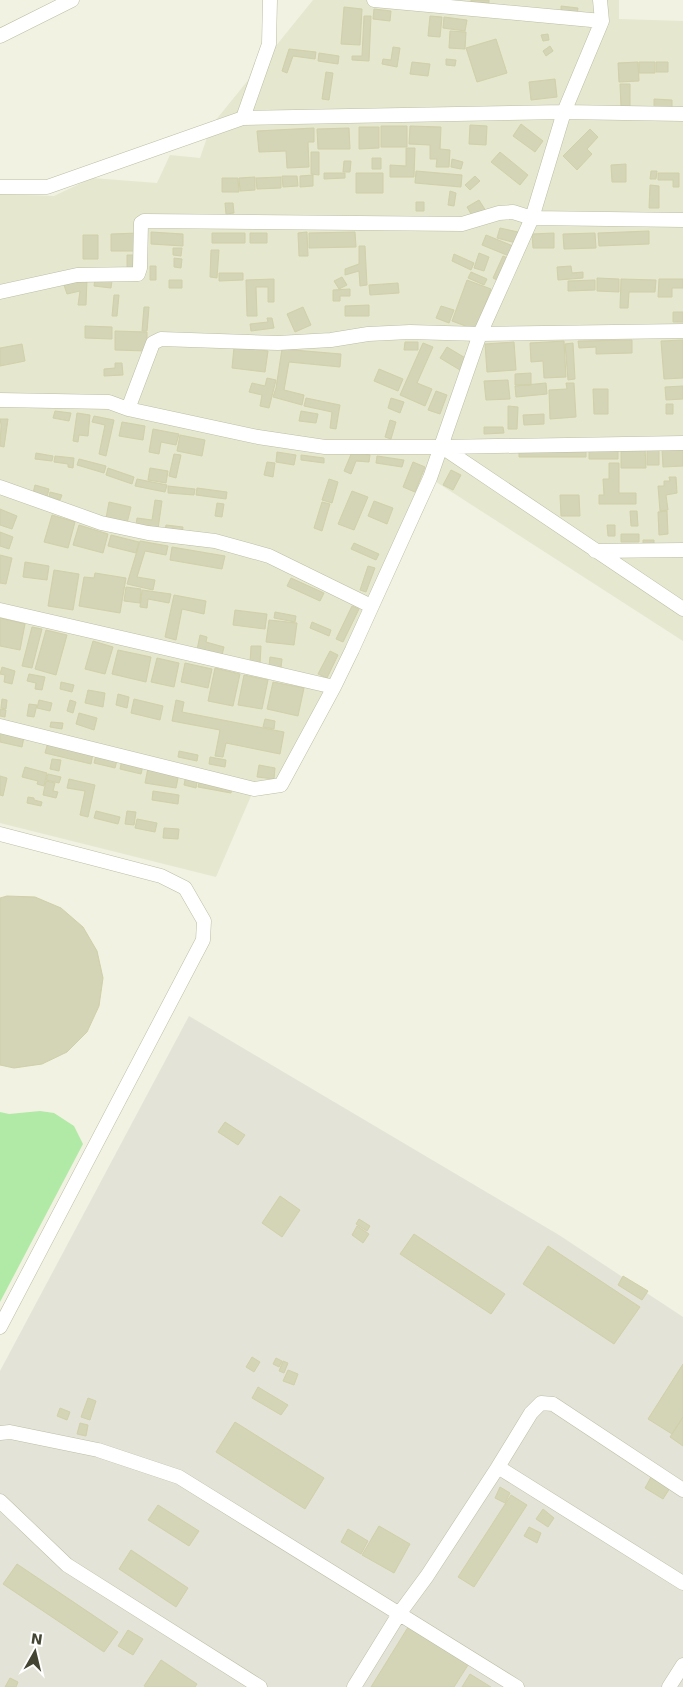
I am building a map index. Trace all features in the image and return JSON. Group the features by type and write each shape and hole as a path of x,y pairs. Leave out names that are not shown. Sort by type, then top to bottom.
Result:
{"street":[{"path":"0,36 72,0"},
{"path":"243,118 269,44 270,0"},
{"path":"374,0 602,21"},
{"path":"0,726 254,789 281,785 334,687 430,478 480,334 532,218 564,112 602,21 600,0"},
{"path":"0,187 47,187 243,118 564,112 683,114"},
{"path":"0,292 77,275 138,274 140,268 141,223 144,221 462,224 499,212 513,212 532,218 683,220"},
{"path":"128,409 153,342 161,339 278,343 410,332 480,334 683,331"},
{"path":"0,400 109,402 128,409 258,437 324,446 442,448 683,443"},
{"path":"442,448 683,609"},
{"path":"0,487 101,523 148,534 215,541 268,556 371,606"},
{"path":"595,551 683,550"},
{"path":"0,610 334,687"},
{"path":"0,834 161,876 185,888 204,921 203,940 0,1327"},
{"path":"354,1687 399,1614 427,1576 531,1413 541,1404 553,1404 683,1490"},
{"path":"0,1433 10,1432 98,1450 179,1477 517,1687"},
{"path":"498,1467 683,1583"},
{"path":"0,1501 67,1565 260,1687"},
{"path":"669,1687 683,1665"}],"shaded area":[{"path":"313,0 619,0 619,19 683,21 683,641 430,478 281,785 254,789 216,877 0,823 0,194 54,196 92,178 157,183 170,155 200,158 211,126"},
{"path":"189,1016 559,1235 683,1317 683,1687 0,1687 0,1371"}],"green space":[{"path":"40,1111 54,1113 74,1126 83,1144 0,1302 0,1112 9,1114"}],"building":[{"path":"471,0 489,0 489,3 471,3"},
{"path":"561,6 578,8 577,15 561,14"},
{"path":"344,7 362,9 360,45 341,44"},
{"path":"374,9 391,11 390,21 373,19"},
{"path":"364,16 371,16 369,61 352,60 352,56 362,56"},
{"path":"430,16 442,17 440,37 428,36"},
{"path":"444,17 467,20 465,31 443,28"},
{"path":"450,31 466,32 465,49 449,48"},
{"path":"548,34 549,40 543,41 541,35"},
{"path":"496,39 507,73 477,82 466,48"},
{"path":"550,46 553,51 546,56 543,51"},
{"path":"393,47 400,48 397,67 382,64 383,59 391,60"},
{"path":"289,49 316,52 315,59 293,56 287,73 282,71"},
{"path":"319,53 339,56 338,64 318,61"},
{"path":"446,59 456,60 455,66 446,65"},
{"path":"412,62 430,64 428,76 410,74"},
{"path":"638,62 639,81 619,82 618,63"},
{"path":"639,62 655,62 655,73 639,73"},
{"path":"656,62 668,62 668,72 656,72"},
{"path":"326,72 333,73 329,100 322,99"},
{"path":"555,79 557,97 531,100 529,82"},
{"path":"620,84 630,84 630,107 621,107"},
{"path":"654,99 672,100 672,108 654,107"},
{"path":"521,124 543,141 535,152 513,136"},
{"path":"470,125 487,126 486,145 469,144"},
{"path":"381,126 407,126 407,147 381,147"},
{"path":"410,126 441,127 440,149 450,150 449,167 436,167 437,159 430,159 430,145 409,144"},
{"path":"359,127 379,127 379,148 359,149"},
{"path":"314,128 314,142 308,142 309,167 287,168 286,151 259,152 257,131"},
{"path":"349,128 350,149 318,149 317,129"},
{"path":"590,129 598,137 587,149 592,154 577,170 563,156"},
{"path":"406,148 415,148 414,177 390,177 390,165 406,166"},
{"path":"311,152 319,152 319,175 311,174"},
{"path":"500,152 528,175 520,185 491,162"},
{"path":"372,158 381,158 381,169 372,169"},
{"path":"452,159 463,162 461,169 451,167"},
{"path":"344,161 351,161 350,172 343,172"},
{"path":"626,164 626,182 612,182 611,165"},
{"path":"416,171 462,175 461,187 415,183"},
{"path":"651,171 657,171 656,179 650,179"},
{"path":"324,173 345,173 345,178 324,179"},
{"path":"356,173 383,173 383,193 356,193"},
{"path":"658,173 679,173 679,187 673,187 673,180 658,180"},
{"path":"313,175 313,186 300,187 300,176"},
{"path":"282,176 297,176 298,186 283,187"},
{"path":"475,176 480,181 470,190 465,185"},
{"path":"255,177 255,190 240,191 239,178"},
{"path":"281,177 281,188 257,189 256,178"},
{"path":"222,178 238,178 239,192 222,192"},
{"path":"650,185 659,186 659,208 649,208"},
{"path":"450,191 456,193 454,206 448,205"},
{"path":"479,200 486,211 474,219 467,207"},
{"path":"416,202 424,202 424,211 416,211"},
{"path":"225,203 233,203 234,213 226,214"},
{"path":"500,228 518,232 516,243 497,238"},
{"path":"649,231 649,244 599,246 598,233"},
{"path":"151,232 183,234 183,246 151,244"},
{"path":"307,232 308,256 299,256 298,233"},
{"path":"355,232 356,247 309,248 309,233"},
{"path":"139,233 139,251 111,251 111,234"},
{"path":"212,233 245,233 245,243 212,243"},
{"path":"250,233 267,233 267,243 250,243"},
{"path":"554,233 554,248 533,248 532,234"},
{"path":"595,233 596,248 564,249 563,234"},
{"path":"83,235 98,235 98,259 83,259"},
{"path":"486,235 513,246 509,256 482,245"},
{"path":"359,246 365,246 367,285 360,286 359,271 345,275 345,269 359,264"},
{"path":"173,248 182,248 181,256 173,255"},
{"path":"211,250 219,250 217,278 210,277"},
{"path":"479,253 489,257 484,271 474,268"},
{"path":"454,254 474,263 471,270 452,261"},
{"path":"127,255 136,255 135,269 127,269"},
{"path":"503,256 510,259 499,281 493,278"},
{"path":"174,258 182,259 181,268 174,267"},
{"path":"150,266 156,266 156,280 150,280"},
{"path":"571,266 572,273 583,272 583,278 558,280 557,267"},
{"path":"471,272 487,279 484,285 468,278"},
{"path":"219,273 243,273 243,280 219,281"},
{"path":"342,277 347,285 339,289 334,281"},
{"path":"95,278 112,281 111,288 94,286"},
{"path":"597,278 619,279 619,292 597,291"},
{"path":"87,279 86,305 78,305 80,291 67,294 64,285"},
{"path":"274,279 274,302 268,302 268,287 256,287 257,316 247,316 246,280"},
{"path":"621,279 656,280 655,292 629,292 628,308 620,308"},
{"path":"659,279 683,279 683,288 672,288 672,297 658,297"},
{"path":"169,280 182,280 182,288 169,288"},
{"path":"467,280 491,289 476,330 452,321"},
{"path":"595,280 595,290 568,291 568,281"},
{"path":"398,283 399,293 370,295 369,285"},
{"path":"350,289 350,296 340,296 340,301 333,301 333,290"},
{"path":"114,295 119,295 117,316 112,316"},
{"path":"369,305 369,316 345,316 345,306"},
{"path":"441,306 454,310 449,323 436,318"},
{"path":"144,307 149,307 147,331 142,331"},
{"path":"303,307 311,325 295,332 287,314"},
{"path":"673,312 683,312 683,322 673,322"},
{"path":"267,318 272,318 274,328 251,331 250,324 268,322"},
{"path":"85,326 112,327 112,339 85,338"},
{"path":"115,331 147,332 147,351 115,350"},
{"path":"632,340 632,353 596,354 596,347 579,348 578,341"},
{"path":"683,340 683,378 664,379 661,341"},
{"path":"564,341 566,377 544,378 543,361 531,362 530,343"},
{"path":"405,342 418,342 418,350 404,350"},
{"path":"514,342 516,370 487,372 485,344"},
{"path":"423,343 433,347 417,383 432,389 425,406 400,395"},
{"path":"573,343 575,379 568,380 565,344"},
{"path":"22,344 25,361 0,366 0,348"},
{"path":"234,347 268,351 265,372 232,368"},
{"path":"447,347 467,359 460,370 440,358"},
{"path":"282,349 341,354 340,367 289,362 284,390 304,395 302,405 273,397"},
{"path":"115,363 122,363 123,375 104,376 104,369 115,368"},
{"path":"379,369 403,379 398,391 374,381"},
{"path":"531,373 531,385 515,385 515,374"},
{"path":"267,378 276,380 269,408 260,406 262,395 249,392 252,383 265,386"},
{"path":"508,380 510,399 486,400 484,381"},
{"path":"546,383 547,394 516,397 515,386"},
{"path":"566,383 574,383 576,417 550,419 549,390 567,389"},
{"path":"683,386 683,399 666,400 665,387"},
{"path":"593,389 608,389 608,414 594,414"},
{"path":"436,391 447,395 440,414 428,410"},
{"path":"306,398 340,405 336,429 330,428 332,412 304,406"},
{"path":"391,398 404,402 400,413 388,408"},
{"path":"666,404 673,404 673,414 666,414"},
{"path":"508,406 518,407 517,429 508,429"},
{"path":"55,411 71,413 69,421 53,418"},
{"path":"301,411 318,414 316,423 299,421"},
{"path":"77,413 90,415 88,436 79,435 78,442 73,441"},
{"path":"544,414 544,424 524,425 523,415"},
{"path":"94,416 114,420 106,456 99,454 105,425 92,422"},
{"path":"0,419 8,419 4,447 0,446"},
{"path":"390,420 396,422 391,439 385,437"},
{"path":"122,422 145,426 143,440 119,436"},
{"path":"484,427 503,427 504,433 484,434"},
{"path":"153,429 179,434 176,445 161,442 159,454 149,452"},
{"path":"180,435 205,440 202,456 177,451"},
{"path":"645,447 646,468 621,468 621,448"},
{"path":"683,447 683,466 663,467 662,449"},
{"path":"519,448 586,449 586,457 519,457"},
{"path":"618,448 618,459 589,459 589,449"},
{"path":"647,448 659,448 659,465 647,465"},
{"path":"277,452 296,455 294,465 276,462"},
{"path":"352,452 370,455 369,462 356,461 351,474 344,471"},
{"path":"36,453 53,456 52,461 35,459"},
{"path":"174,454 181,455 176,478 169,476"},
{"path":"301,455 324,458 324,463 301,460"},
{"path":"55,456 74,458 73,468 68,467 68,464 54,462"},
{"path":"377,456 404,460 402,467 376,463"},
{"path":"79,459 106,466 104,473 77,465"},
{"path":"267,462 275,463 273,477 264,475"},
{"path":"413,462 425,467 415,492 403,487"},
{"path":"609,463 619,463 619,493 636,493 636,504 599,504 599,495 604,495 603,479 609,479"},
{"path":"108,468 134,477 132,484 106,475"},
{"path":"150,468 168,471 166,483 148,480"},
{"path":"451,470 461,475 453,490 443,485"},
{"path":"669,477 676,477 677,493 666,495 668,510 660,511 658,486 664,486 664,481 670,481"},
{"path":"137,479 167,485 165,492 135,486"},
{"path":"329,479 338,482 332,503 322,500"},
{"path":"35,485 49,489 47,497 33,493"},
{"path":"168,486 195,489 194,495 168,493"},
{"path":"197,488 227,492 226,499 196,495"},
{"path":"352,491 368,497 354,530 338,524"},
{"path":"50,492 62,495 60,500 49,497"},
{"path":"560,495 579,495 580,516 561,516"},
{"path":"155,500 162,501 158,529 136,525 137,518 152,520"},
{"path":"374,501 393,508 387,524 368,516"},
{"path":"109,502 131,507 127,523 106,518"},
{"path":"322,502 330,504 322,531 314,528"},
{"path":"217,503 224,504 222,517 215,516"},
{"path":"0,509 17,516 12,529 0,525"},
{"path":"630,511 637,511 638,526 631,526"},
{"path":"667,511 668,534 659,535 658,512"},
{"path":"52,515 75,522 68,548 44,542"},
{"path":"79,525 108,534 103,553 73,545"},
{"path":"166,525 183,527 182,534 165,532"},
{"path":"607,525 615,525 615,536 608,536"},
{"path":"0,532 13,537 9,549 0,546"},
{"path":"621,534 639,534 639,542 621,542"},
{"path":"111,535 139,542 136,553 108,546"},
{"path":"643,540 654,540 654,545 643,546"},
{"path":"140,541 168,546 166,555 145,551 137,577 155,580 153,590 127,584"},
{"path":"354,543 379,554 376,560 351,549"},
{"path":"172,547 225,556 222,569 170,560"},
{"path":"0,555 12,558 6,584 0,583"},
{"path":"25,562 49,566 47,580 23,577"},
{"path":"368,566 375,568 366,592 360,590"},
{"path":"54,570 79,574 73,610 48,606"},
{"path":"95,573 126,578 120,613 79,606 84,577 94,578"},
{"path":"291,578 324,593 320,601 287,586"},
{"path":"126,587 141,589 140,603 124,601"},
{"path":"142,590 171,594 169,603 148,599 147,608 140,607"},
{"path":"174,595 206,601 204,614 182,609 176,640 165,637"},
{"path":"352,606 359,609 343,642 336,639"},
{"path":"235,610 267,614 265,629 233,625"},
{"path":"275,612 296,616 295,622 274,618"},
{"path":"0,618 25,624 20,650 0,646"},
{"path":"269,620 297,623 294,645 266,642"},
{"path":"312,622 331,630 329,636 310,628"},
{"path":"32,627 42,629 32,668 22,666"},
{"path":"46,630 67,635 56,675 35,669"},
{"path":"200,635 207,637 206,642 224,647 222,655 197,650"},
{"path":"93,641 113,647 105,674 85,669"},
{"path":"251,646 261,646 260,664 250,664"},
{"path":"118,650 151,657 146,682 112,674"},
{"path":"330,651 338,655 327,678 318,674"},
{"path":"270,657 282,659 281,668 269,666"},
{"path":"157,658 179,663 174,687 151,682"},
{"path":"185,663 212,669 208,688 181,682"},
{"path":"2,667 15,671 12,684 4,682 5,675 0,674"},
{"path":"215,668 240,674 233,706 208,701"},
{"path":"29,674 45,677 42,690 35,689 36,683 27,681"},
{"path":"244,675 268,680 262,709 238,705"},
{"path":"61,682 74,685 72,692 60,689"},
{"path":"273,682 304,688 298,716 267,709"},
{"path":"88,690 105,693 103,707 85,703"},
{"path":"118,694 129,697 127,708 116,705"},
{"path":"2,699 7,700 6,709 1,708"},
{"path":"134,699 163,706 160,720 131,713"},
{"path":"39,700 52,703 50,711 37,708"},
{"path":"70,700 76,702 73,713 67,711"},
{"path":"176,700 184,702 182,712 284,732 280,754 226,743 223,757 215,756 220,730 172,721"},
{"path":"29,704 37,705 34,717 27,716"},
{"path":"0,709 6,710 5,717 0,716"},
{"path":"79,713 97,718 94,730 76,724"},
{"path":"265,719 275,721 274,729 263,727"},
{"path":"51,722 63,723 62,729 50,727"},
{"path":"0,731 24,737 22,747 0,742"},
{"path":"48,742 93,754 91,764 45,753"},
{"path":"179,751 198,755 197,761 178,757"},
{"path":"96,755 117,760 115,768 94,763"},
{"path":"210,757 226,760 225,767 209,764"},
{"path":"52,759 61,760 59,771 50,769"},
{"path":"122,760 143,766 141,774 120,769"},
{"path":"259,765 275,768 274,779 257,777"},
{"path":"25,767 47,773 44,786 37,784 38,781 22,777"},
{"path":"148,768 179,773 176,788 145,783"},
{"path":"48,774 61,777 59,783 46,780"},
{"path":"186,775 198,777 196,788 184,785"},
{"path":"0,776 7,778 3,796 0,795"},
{"path":"200,778 233,784 231,793 198,787"},
{"path":"69,779 95,785 88,817 80,815 85,791 67,788"},
{"path":"46,781 55,783 53,791 58,792 56,798 43,795"},
{"path":"153,791 179,795 178,804 152,800"},
{"path":"28,797 42,802 41,806 27,803"},
{"path":"96,811 120,817 118,824 94,818"},
{"path":"127,811 136,812 134,825 125,824"},
{"path":"137,819 157,823 155,832 135,828"},
{"path":"164,828 179,829 178,839 163,838"},
{"path":"7,896 35,897 61,908 83,927 97,951 103,978 99,1006 87,1032 67,1052 42,1064 14,1068 0,1065 0,898"},
{"path":"225,1122 245,1135 238,1145 218,1132"},
{"path":"280,1196 300,1210 282,1237 262,1223"},
{"path":"359,1219 370,1226 367,1231 356,1224"},
{"path":"357,1226 369,1234 363,1243 352,1235"},
{"path":"414,1234 505,1294 491,1314 400,1254"},
{"path":"548,1246 640,1307 614,1344 523,1284"},
{"path":"623,1276 648,1291 642,1300 618,1285"},
{"path":"252,1357 260,1362 254,1372 246,1367"},
{"path":"276,1358 282,1361 279,1367 273,1364"},
{"path":"283,1361 288,1363 284,1373 279,1371"},
{"path":"683,1364 683,1417 672,1434 648,1419"},
{"path":"288,1370 298,1374 294,1385 283,1381"},
{"path":"258,1387 288,1405 281,1415 252,1398"},
{"path":"88,1398 96,1401 90,1420 81,1417"},
{"path":"60,1408 70,1412 67,1420 57,1416"},
{"path":"683,1417 683,1446 670,1437"},
{"path":"235,1422 324,1478 305,1509 216,1452"},
{"path":"80,1423 88,1425 86,1436 77,1434"},
{"path":"651,1477 670,1488 663,1499 645,1488"},
{"path":"500,1487 510,1493 505,1503 495,1498"},
{"path":"511,1495 527,1505 474,1587 458,1577"},
{"path":"158,1505 199,1531 189,1546 148,1520"},
{"path":"543,1509 554,1518 548,1527 536,1519"},
{"path":"379,1526 410,1544 394,1573 362,1555"},
{"path":"529,1527 541,1533 537,1543 524,1536"},
{"path":"348,1529 368,1541 361,1554 341,1542"},
{"path":"131,1550 188,1588 176,1607 119,1569"},
{"path":"17,1564 118,1632 104,1652 3,1584"},
{"path":"410,1624 470,1662 454,1687 371,1687"},
{"path":"128,1630 143,1639 133,1655 118,1646"},
{"path":"161,1660 197,1684 195,1687 144,1686"},
{"path":"470,1674 491,1687 462,1687"},
{"path":"10,1678 18,1682 16,1687 5,1687"}]}
